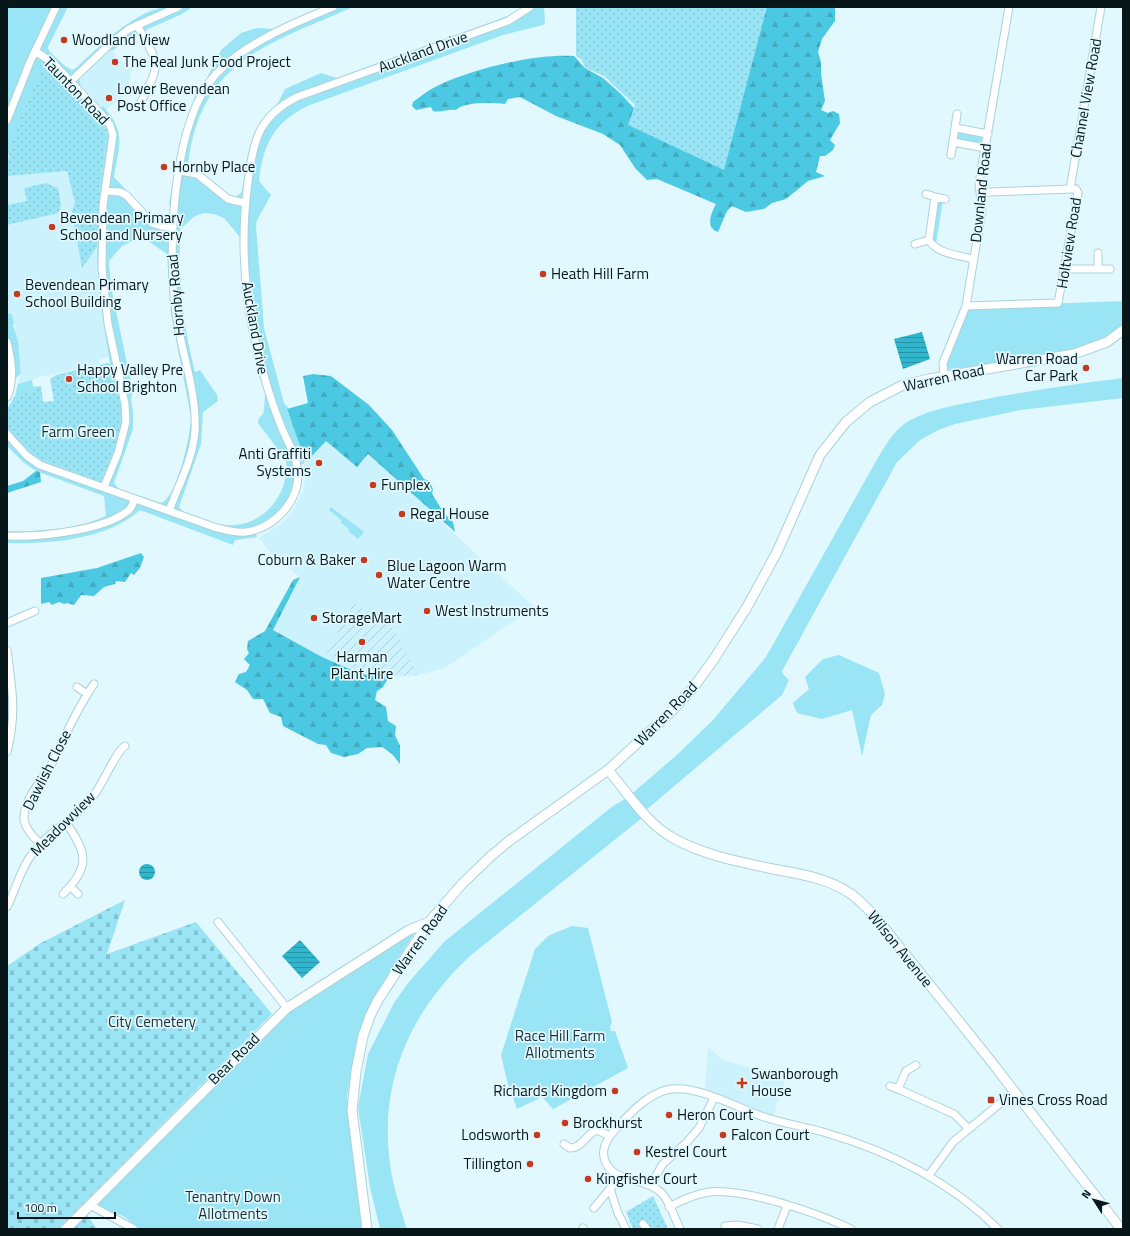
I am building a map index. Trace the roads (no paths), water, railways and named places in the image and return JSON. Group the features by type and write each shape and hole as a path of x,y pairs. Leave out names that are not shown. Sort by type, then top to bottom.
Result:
{"street":[{"path":"7,120 35,51 56,7"},
{"path":"70,82 116,39 137,25 178,7"},
{"name":"Hornby Road","path":"169,511 188,460 193,442 195,424 194,400 181,346 175,311 172,271 172,227 184,144 194,110 202,93 216,74 234,58 249,48 292,25 333,7"},
{"name":"Auckland Drive","path":"7,434 27,456 40,465 222,530 248,532 264,526 279,516 290,502 296,487 297,465 267,389 251,320 244,264 246,203 251,162 257,139 265,124 281,107 302,95 508,21 530,7"},
{"name":"Downland Road","path":"944,376 943,363 964,315 966,306 982,210 979,183 1009,7"},
{"name":"Channel View Road","path":"1070,189 1101,7"},
{"path":"137,25 153,53 156,65 154,76 140,99"},
{"name":"Taunton Road","path":"35,51 47,58 102,114 112,128 113,135 105,190 102,252 106,311 126,416 125,428 118,452 104,487"},
{"path":"951,155 957,114"},
{"path":"956,128 988,134"},
{"path":"953,142 985,148"},
{"path":"180,170 197,174 228,199 246,203"},
{"path":"981,194 989,192 1070,189"},
{"name":"Holtview Road","path":"966,306 1059,303 1078,193 1076,190 1070,189"},
{"path":"105,190 120,192 126,195 154,224 172,227"},
{"path":"926,194 945,199"},
{"path":"935,197 929,240 933,245 946,252 973,259"},
{"path":"915,244 929,240"},
{"path":"1098,268 1100,255"},
{"path":"1065,269 1110,269"},
{"name":"Warren Road","path":"367,1229 352,1110 356,1071 366,1028 372,1011 429,922 462,884 508,841 608,770 670,713 714,659 737,625 777,552 810,475 820,455 834,435 852,416 881,396 903,385 944,376 1074,354 1101,345 1123,330"},
{"path":"7,342 11,359 12,378 7,397"},
{"path":"7,536 42,536 91,526 128,511 135,499"},
{"path":"7,623 32,612 33,621"},
{"path":"7,650 14,705 12,730 7,752"},
{"name":"Dawlish Close","path":"41,844 26,826 24,818 25,811 87,694 94,684"},
{"path":"77,687 87,694"},
{"name":"Meadowview","path":"7,907 24,867 41,844 79,813 94,795 120,751 125,746"},
{"name":"Wilson Avenue","path":"608,770 655,824 672,837 703,850 734,860 818,879 854,896 877,919 1121,1229"},
{"path":"63,894 71,887 81,870 83,856 80,843 66,823"},
{"path":"71,887 78,894"},
{"path":"218,922 287,1008"},
{"name":"Bear Road","path":"66,1229 287,1008 409,930 429,922"},
{"path":"898,1089 905,1072 916,1064"},
{"path":"890,1086 954,1114 968,1128"},
{"path":"680,1229 662,1194 651,1185 620,1177 610,1168 604,1157 605,1144 610,1136 626,1118 644,1102 664,1091 684,1089 714,1098 763,1117 823,1132 901,1161 929,1175 966,1200 998,1229"},
{"path":"929,1175 946,1150 968,1128 1014,1092"},
{"path":"651,1185 662,1165 687,1142 699,1128 714,1098"},
{"path":"564,1144 570,1148 575,1148 592,1132 597,1130 610,1136"},
{"path":"594,1208 620,1177"},
{"path":"610,1189 618,1213 626,1229"},
{"path":"669,1207 694,1195 715,1192 743,1195 818,1215 850,1229"},
{"path":"90,1205 134,1229"},
{"path":"778,1229 787,1206"},
{"path":"725,1226 729,1225 758,1229"}],"place":[{"name":"Woodland View","path":"64,40"},
{"name":"The Real Junk Food Project","path":"115,62"},
{"name":"Lower Bevendean Post Office","path":"109,98"},
{"name":"Hornby Place","path":"164,167"},
{"name":"Bevendean Primary School and Nursery","path":"52,227"},
{"name":"Heath Hill Farm","path":"543,274"},
{"name":"Bevendean Primary School Building","path":"17,294"},
{"name":"Warren Road Car Park","path":"1086,368"},
{"name":"Happy Valley Pre School Brighton","path":"69,379"},
{"name":"Anti Graffiti Systems","path":"319,463"},
{"name":"Funplex","path":"373,485"},
{"name":"Regal House","path":"402,514"},
{"name":"Coburn & Baker","path":"364,560"},
{"name":"Blue Lagoon Warm Water Centre","path":"379,575"},
{"name":"West Instruments","path":"427,611"},
{"name":"StorageMart","path":"314,618"},
{"name":"Harman Plant Hire","path":"362,642"},
{"name":"Swanborough House","path":"742,1083"},
{"name":"Richards Kingdom","path":"615,1091"},
{"name":"Vines Cross Road","path":"991,1100"},
{"name":"Heron Court","path":"669,1115"},
{"name":"Brockhurst","path":"565,1123"},
{"name":"Lodsworth","path":"537,1135"},
{"name":"Falcon Court","path":"723,1135"},
{"name":"Kestrel Court","path":"637,1152"},
{"name":"Tillington","path":"530,1164"},
{"name":"Kingfisher Court","path":"588,1179"}],"park label":[{"name":"Farm Green","path":"78,432"},
{"name":"City Cemetery","path":"152,1022"},
{"name":"Race Hill Farm Allotments","path":"560,1044"},
{"name":"Tenantry Down Allotments","path":"233,1206"}]}
